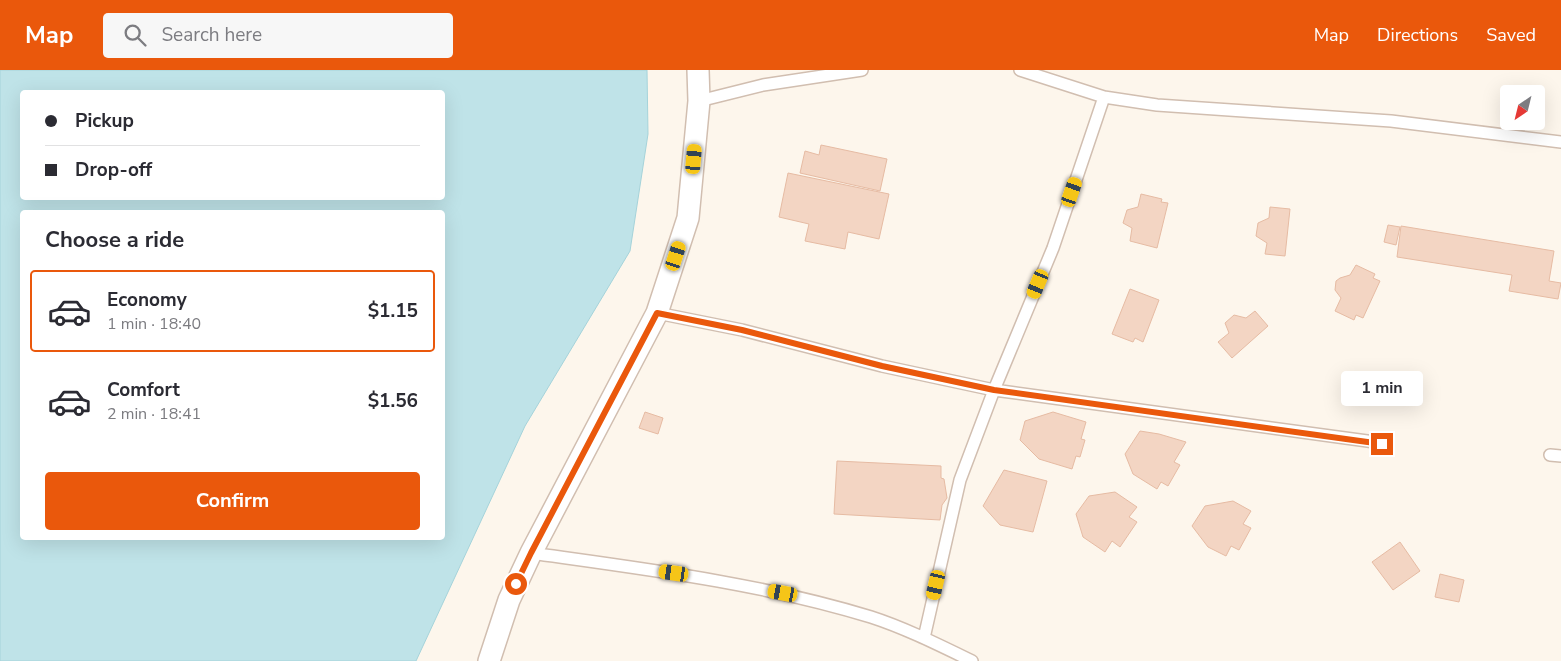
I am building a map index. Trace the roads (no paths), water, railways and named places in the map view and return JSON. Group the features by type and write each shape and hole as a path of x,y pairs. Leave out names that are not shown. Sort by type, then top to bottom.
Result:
{"street":[{"path":"489,661 509,600 531,553 657,313 688,218 699,100 698,70"}],"lane":[{"path":"699,100 763,85 862,70"},
{"path":"1020,70 1104,97 1157,105 1391,121 1561,142"},
{"path":"924,638 960,480 994,390 1053,248 1104,97"},
{"path":"657,313 742,330 882,366 994,390 1382,444"},
{"path":"531,553 674,573 783,593 872,618 924,638 972,661"}],"water":[{"path":"0,70 647,70 648,134 630,251 525,426 416,661 0,661"}]}
